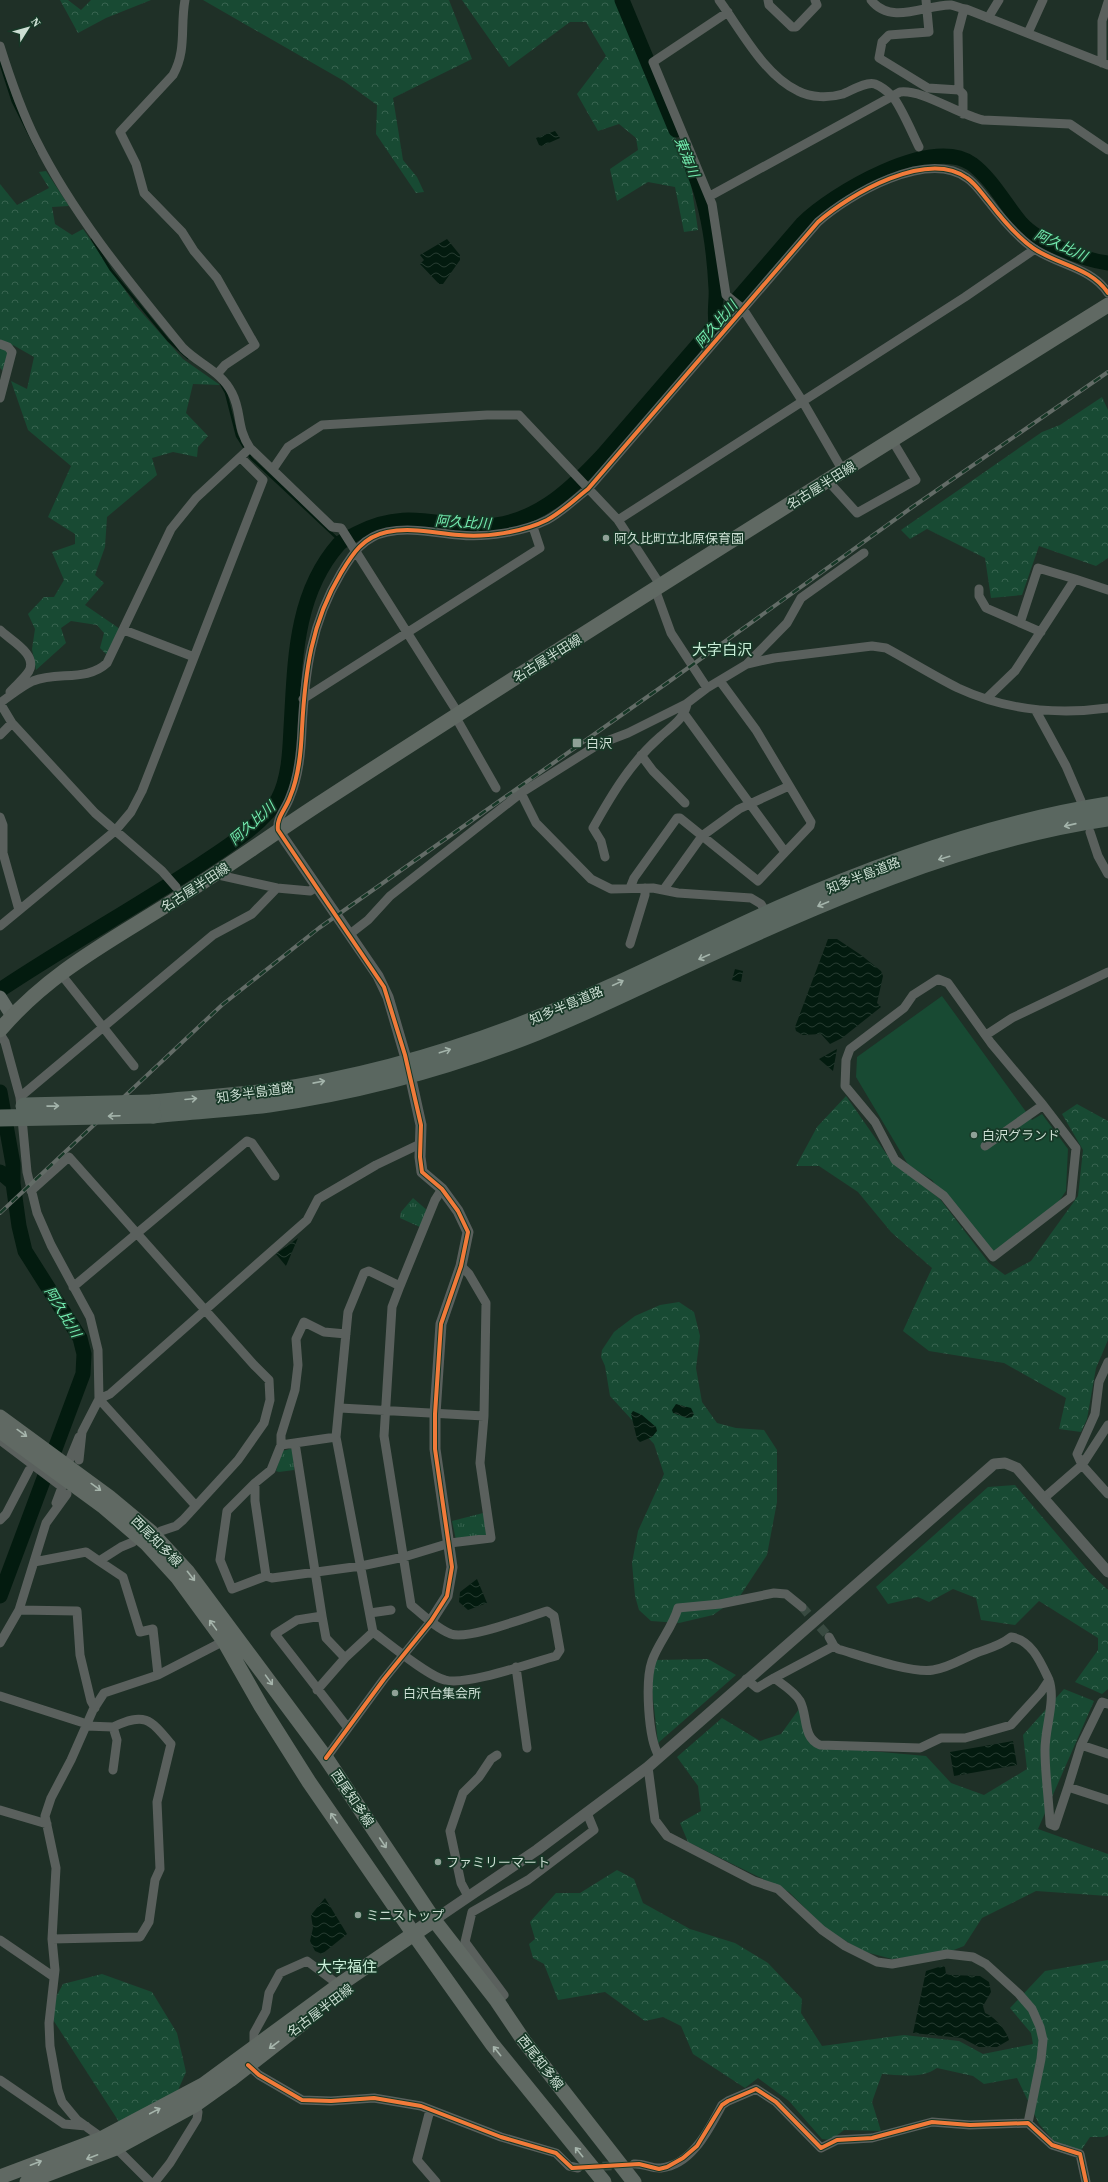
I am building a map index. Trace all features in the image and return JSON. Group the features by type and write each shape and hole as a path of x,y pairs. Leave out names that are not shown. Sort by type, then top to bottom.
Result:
{"highway":[{"name":"知多半島道路","path":"0,1107 152,1108 275,1090 380,1069 435,1054 532,1020 782,908 871,871 923,852 1003,828 1108,805"},
{"name":"知多半島道路","path":"0,1118 152,1108 269,1104 382,1081 438,1066 537,1032 787,919 927,863 1007,839 1108,818"}],"main road":[{"name":"名古屋半田線","path":"0,1030 39,989 176,888 214,874 278,830 457,715 1108,305"},
{"path":"0,997 12,1016"},
{"name":"西尾知多線","path":"0,1418 66,1468 109,1497 150,1532 187,1571 326,1758 434,1920 497,2001 524,2041 634,2182"},
{"name":"西尾知多線","path":"0,1431 66,1468 104,1507 146,1543 178,1578 224,1641 261,1706 310,1782 415,1936 492,2044 598,2180"},
{"name":"名古屋半田線","path":"28,2182 116,2148 195,2104 345,1991 434,1920"},
{"name":"名古屋半田線","path":"0,2177 101,2139 204,2085 254,2046 338,1985 415,1936"}],"street":[{"path":"185,0 182,13 182,55 178,66 173,75 120,132 136,164 144,193 182,232 189,245 217,278 255,345 225,365 218,373"},
{"path":"719,0 751,46 775,74 799,92 813,96 831,97 871,84 893,96 919,147"},
{"path":"768,0 770,5 792,27 796,27 817,4 815,0"},
{"path":"871,0 879,7 893,12 928,10 951,5 965,6 988,18 1105,64 1102,21 1108,2"},
{"path":"926,0 929,32 889,35 882,42 879,58 928,88 959,90"},
{"path":"988,18 999,0"},
{"path":"1028,33 1043,0"},
{"path":"963,114 963,94 959,90 958,32 965,6"},
{"path":"728,12 653,62 710,196 726,295 743,309 803,402 843,471"},
{"path":"0,46 24,116 36,141 69,198 122,274 183,348 191,356 218,373 232,394 245,453 263,480 142,791 131,812 115,831 0,926"},
{"path":"710,196 893,96 906,91 916,93 963,114 983,120 1070,124 1108,150"},
{"path":"405,1055 384,987 350,934 278,830 277,823 290,798 297,773 301,752 303,699 316,627 329,592 355,549 373,536 397,530 409,529 473,536 487,535 533,527 554,516 588,489 806,235 832,210 870,187 898,176 935,168 946,169 967,178 1006,222 1035,249 1086,273 1104,286 1108,293"},
{"path":"618,520 965,297 1035,249"},
{"path":"0,344 10,349 12,355 0,398"},
{"path":"273,469 288,447 322,425 509,414 519,415 618,520 658,588 671,633 707,688"},
{"path":"828,480 857,513 916,480 892,440"},
{"path":"245,453 273,469 281,480 332,527 341,528 343,530 408,632 457,715 496,788"},
{"path":"3,701 33,681 53,676 82,674 103,667 111,659 171,529 196,498 245,453"},
{"path":"303,699 540,548 533,527"},
{"path":"350,934 368,920 390,896 521,793 599,744 628,733 687,704 707,688 747,664 787,623 801,598 864,553"},
{"path":"1020,623 1038,568 1108,590"},
{"path":"987,698 1015,670 1075,579"},
{"path":"979,589 979,596 986,608 1041,632"},
{"path":"0,630 25,650 31,666 3,701"},
{"path":"124,630 194,658"},
{"path":"747,664 774,658 872,646 886,648 959,688 987,698 1036,711 1083,712 1108,708"},
{"path":"630,888 634,878 677,818 680,818 758,881 810,826 811,822 756,730 720,681"},
{"path":"3,701 12,723 95,813 176,888"},
{"path":"605,857 602,841 593,828 616,788 641,755 685,714 687,704"},
{"path":"1036,711 1066,766 1081,801"},
{"path":"685,714 785,852"},
{"path":"0,735 12,723"},
{"path":"641,755 653,772 684,803"},
{"path":"664,889 702,836 739,809 789,786"},
{"path":"521,793 536,823 591,879 611,889 664,889 678,893 751,898 761,904 764,909"},
{"path":"0,817 3,825 3,853 19,910"},
{"path":"1090,832 1098,856 1108,874"},
{"path":"214,874 277,888 310,891 317,887"},
{"path":"20,1097 213,935 252,914 277,888"},
{"path":"630,944 646,888"},
{"path":"986,1035 1012,1018 1108,972"},
{"path":"60,973 134,1066"},
{"path":"938,979 948,983 986,1035 1076,1148 1071,1197 993,1257 944,1196 895,1160 875,1122 845,1086 844,1072 850,1049 904,1008 913,995 933,980 938,979"},
{"path":"0,1034 5,1042 20,1097 27,1172 37,1213 48,1238 90,1317 96,1344 99,1370 99,1399 66,1468 58,1501 48,1512 46,1523 19,1610 0,1643"},
{"path":"326,1758 431,1621 447,1596 452,1567 450,1544 435,1449 435,1414 441,1324 461,1266 468,1232 458,1211 442,1189 422,1172 420,1157 421,1125 412,1084"},
{"path":"985,1146 1043,1105"},
{"path":"73,1287 247,1141 252,1142 275,1176"},
{"path":"99,1399 110,1394 204,1309 307,1220 318,1199 376,1165 420,1144"},
{"path":"31,1191 69,1157 136,1234 269,1380 270,1400 264,1423 243,1454 176,1526 161,1531"},
{"path":"400,1286 370,1271 364,1273 348,1312 340,1408 336,1437 373,1632 404,1655 443,1680 453,1682 468,1680 556,1656 560,1650 554,1616 547,1612 465,1636 452,1634 431,1621 411,1605 384,1436 392,1307 435,1200 442,1189"},
{"path":"346,1334 324,1332 304,1322 296,1339 298,1365 296,1384 281,1435 281,1445 271,1470 255,1483 227,1512 220,1560 232,1589 266,1576 272,1578 361,1566 404,1557 450,1544 491,1538 480,1462 484,1416 486,1303 469,1274 461,1266"},
{"path":"1108,1362 1099,1382 1095,1414 1076,1454 1082,1465 1108,1494"},
{"path":"99,1399 196,1506"},
{"path":"340,1408 484,1416"},
{"path":"1044,1498 1082,1465 1108,1425"},
{"path":"281,1445 336,1437"},
{"path":"0,1440 32,1468 66,1468"},
{"path":"295,1443 326,1638 345,1658"},
{"path":"434,1920 537,1850 648,1767 746,1679 994,1464 1010,1464 1017,1468 1108,1572"},
{"path":"0,1520 6,1514 32,1468"},
{"path":"255,1483 255,1501 266,1576"},
{"path":"46,1523 67,1494"},
{"path":"99,1561 121,1547 133,1542"},
{"path":"34,1562 86,1552 123,1577 140,1632 153,1629 158,1675"},
{"path":"659,1756 655,1750 652,1736 648,1693 649,1677 652,1661 678,1608 720,1604 774,1593 786,1594 802,1608"},
{"path":"19,1610 77,1611 80,1655 91,1701 95,1708"},
{"path":"370,1613 391,1610"},
{"path":"322,1616 297,1620 275,1634 348,1728"},
{"path":"317,1690 345,1658 373,1632"},
{"path":"829,1637 834,1646 871,1659 928,1671 938,1670 978,1652 995,1648 1011,1637 1019,1638 1038,1657 1053,1692 1046,1727 1045,1751 1050,1824 1055,1826 1081,1746 1102,1702 1108,1704"},
{"path":"195,2104 198,2112 197,2119 170,2163 151,2182 116,2148 101,2139 77,2120 62,2102 54,2069 49,2023 54,1977 52,1939 53,1902 57,1878 45,1816 51,1798 86,1725 104,1694 158,1675 224,1641"},
{"path":"746,1679 757,1688 834,1646"},
{"path":"516,1667 527,1748"},
{"path":"774,1678 800,1700 808,1733 816,1743 820,1745 852,1745 888,1748 920,1748 941,1738 965,1738 1011,1725 1041,1692 1049,1680"},
{"path":"0,1696 86,1725 113,1727 128,1720 149,1721 155,1724 171,1744 157,1802 160,1869 155,1880 149,1922 140,1937 52,1939"},
{"path":"113,1727 117,1740 113,1770"},
{"path":"1081,1746 1108,1754"},
{"path":"468,1896 461,1883 450,1831 451,1824 466,1789 479,1777 491,1759 497,1755"},
{"path":"648,1767 655,1820 667,1836 754,1881 778,1889 822,1930 846,1946 877,1962 892,1964 947,1954 973,1957 986,1964 1019,1994 1032,2009 1040,2026 1042,2040 1041,2059 1028,2123"},
{"path":"1068,1787 1108,1800"},
{"path":"0,1810 47,1824"},
{"path":"497,2001 504,1995 465,1942 472,1912 528,1880 594,1830 587,1813"},
{"path":"0,1940 54,1977"},
{"path":"254,2046 254,2033 266,2011 269,1993 280,1973 307,1961 338,1985"},
{"path":"248,2065 259,2075 302,2100 331,2101 374,2098 408,2102 501,2137 556,2153 569,2166 578,2168"},
{"path":"0,2080 64,2124 86,2126"},
{"path":"634,2164 659,2169 674,2164 697,2146 722,2105 728,2101 756,2090 776,2102 821,2148 837,2140 872,2138 932,2122 970,2125 1028,2123 1052,2145 1080,2154 1086,2182"},
{"path":"430,2110 417,2160 436,2182"}],"green space":[{"path":"60,0 68,0 81,10 91,0 151,0 106,18 78,33"},
{"path":"203,0 449,0 472,59 393,98 403,160 417,177 424,192 416,193 376,134 377,105 344,81"},
{"path":"462,0 618,0 689,170 698,230 684,232 675,187 648,182 617,201 610,169 638,150 636,138 619,124 598,131 577,94 606,56 586,22 570,22 509,67"},
{"path":"46,171 69,206 52,207 55,224 72,235 83,229 136,306 183,359 220,385 193,384 186,413 208,436 198,447 197,457 173,452 152,458 157,475 107,517 105,547 95,575 104,583 85,605 120,629 108,656 100,648 104,633 97,625 71,621 61,628 66,643 36,670 32,649 35,629 28,614 44,597 54,597 64,580 52,552 75,544 75,534 48,517 71,466 28,430 11,381 27,389 34,357 13,345 3,371 0,368 0,184 17,205 49,188 39,172"},
{"path":"1102,397 1108,410 1108,558 1096,566 1039,546 1022,595 991,598 985,558 927,529 910,539 901,530 1042,432 1060,425"},
{"name":"白沢グランド","path":"942,996 1032,1120 1042,1114 1068,1149 1066,1191 1049,1216 992,1259 932,1180 909,1166 856,1077 857,1057"},
{"path":"846,1096 892,1162 940,1199 989,1263 1005,1275 1031,1261 1078,1196 1083,1150 1062,1114 1077,1104 1108,1121 1108,1340 1096,1368 1087,1419 1081,1432 1059,1429 1066,1398 1004,1363 929,1351 903,1331 932,1268 891,1232 858,1192 819,1166 796,1166 817,1127"},
{"path":"413,1198 428,1211 422,1228 400,1218 401,1212"},
{"path":"679,1302 694,1312 700,1336 696,1368 702,1402 717,1423 736,1428 764,1430 777,1450 777,1502 767,1555 740,1596 713,1615 679,1623 651,1621 639,1610 635,1596 632,1563 638,1531 664,1474 654,1444 610,1396 605,1366 601,1357 602,1350 614,1332 635,1316 660,1305"},
{"path":"293,1448 294,1470 276,1471 282,1451"},
{"path":"1015,1485 1090,1573 1108,1590 1108,1689 1102,1694 1075,1682 1098,1650 1098,1638 1039,1601 1015,1625 981,1620 976,1598 953,1589 929,1602 918,1597 888,1604 876,1587 988,1487"},
{"path":"487,1512 491,1538 456,1540 452,1521"},
{"path":"708,1659 736,1675 658,1743 651,1681 655,1660"},
{"path":"1064,1689 1094,1701 1038,1829 1108,1854 1108,1896 1036,1891 982,1918 964,1946 946,1953 892,1959 862,1951 825,1928 789,1892 688,1842 680,1823 701,1811 698,1786 677,1757 722,1718 760,1741 781,1734 799,1709 814,1746 926,1756 951,1783 984,1795 1027,1769 1023,1735"},
{"path":"617,1870 634,1879 643,1903 690,1929 735,1943 768,1963 802,1999 801,2013 822,2046 904,2035 959,2041 983,2054 1033,2044 1031,2033 1010,2008 1045,1971 1108,1960 1108,2135 1104,2137 1090,2137 1080,2152 1055,2142 1039,2124 1017,2078 984,2084 973,2076 937,2068 925,2074 918,2075 882,2074 872,2102 881,2131 844,2130 831,2140 822,2139 789,2101 758,2078 745,2088 693,2054 681,2026 663,2017 645,2021 605,1992 558,2000 544,1964 533,1958 529,1944 535,1939 530,1922 556,1893 580,1893"},
{"path":"102,1974 152,1992 177,2033 186,2072 168,2113 123,2128 48,2012 63,1984"}],"water":[{"path":"555,131 560,138 542,146 539,145 536,138"},
{"path":"447,239 460,255 460,260 443,284 439,284 420,264 424,260 420,255"},
{"path":"828,939 837,939 861,955 881,971 883,976 877,1003 881,1007 842,1038 830,1044 821,1034 803,1035 796,1031 795,1027"},
{"path":"735,969 743,971 741,982 732,980"},
{"path":"837,1049 833,1071 819,1059"},
{"path":"298,1238 286,1266 276,1254"},
{"path":"676,1404 691,1408 694,1414 692,1417 687,1418 673,1413 672,1410"},
{"path":"633,1411 642,1415 656,1427 657,1431 652,1437 640,1442 637,1439 631,1414"},
{"path":"477,1579 487,1603 468,1610 459,1602 460,1592"},
{"path":"1013,1741 1017,1765 954,1776 950,1752"},
{"path":"325,1898 347,1934 322,1954 315,1951 310,1941 313,1928 311,1915"},
{"path":"942,1966 945,1967 946,1974 980,1976 989,1982 991,1992 983,2006 985,2013 1000,2024 1009,2040 997,2047 979,2047 962,2038 913,2033 926,1971"}],"waterway":[{"name":"東海川","path":"622,0 676,130"},
{"path":"0,62 13,102 38,152"},
{"name":"阿久比川","path":"0,990 214,855 239,838 262,819 271,809 282,791 287,774 296,655 305,608 313,585 324,564 339,544 351,536 377,525 395,521 412,520 478,526 496,525 528,516 556,499 603,455 803,223 836,197 858,184 908,162 932,157 954,157 972,164 979,170 992,184 1021,223 1038,237 1074,254 1108,263"},
{"name":"東海川","path":"693,170 703,199 710,228 716,288 716,322"},
{"path":"92,239 111,270 168,340 188,358"},
{"path":"221,384 226,393 237,436 251,458 341,542"},
{"name":"阿久比川","path":"0,1092 13,1164 13,1183 19,1226 25,1251 80,1338 84,1354 83,1374 0,1596"},
{"path":"0,1172 13,1183"}],"tunnel":[{"path":"802,1607 829,1637"},
{"path":"589,2167 624,2165"}],"railway":[{"path":"0,1213 222,1005 319,928 667,683 911,508 1108,372"}],"cycle path":[{"path":"326,1758 384,1679 431,1621 447,1596 452,1567 435,1449 435,1414 441,1324 461,1266 468,1232 458,1211 442,1189 422,1172 420,1157 421,1125 405,1055 384,987 278,830 278,821 293,789 299,764 305,688 311,648 323,610 341,573 354,553 365,542 379,534 405,530 469,536 492,535 527,528 547,520 558,513 588,489 818,222 849,199 890,179 911,172 931,169 950,170 967,178 976,186 1010,227 1033,248 1052,259 1073,267 1092,277 1101,284 1108,293"},
{"path":"248,2065 259,2075 302,2100 331,2101 374,2098 421,2106 501,2137 556,2153 572,2168 639,2164 659,2169 667,2167 683,2158 697,2146 722,2105 756,2089 776,2102 821,2148 837,2140 872,2138 932,2122 970,2125 1028,2123 1052,2145 1080,2154 1086,2182"}],"place":[{"name":"阿久比町立北原保育園","path":"606,538"},
{"name":"白沢","path":"577,743"},
{"name":"白沢グランド","path":"974,1135"},
{"name":"白沢台集会所","path":"395,1693"},
{"name":"ファミリーマート","path":"438,1862"},
{"name":"ミニストップ","path":"358,1915"}],"district":[{"name":"大字白沢","path":"722,650"},
{"name":"大字福住","path":"347,1967"}]}
